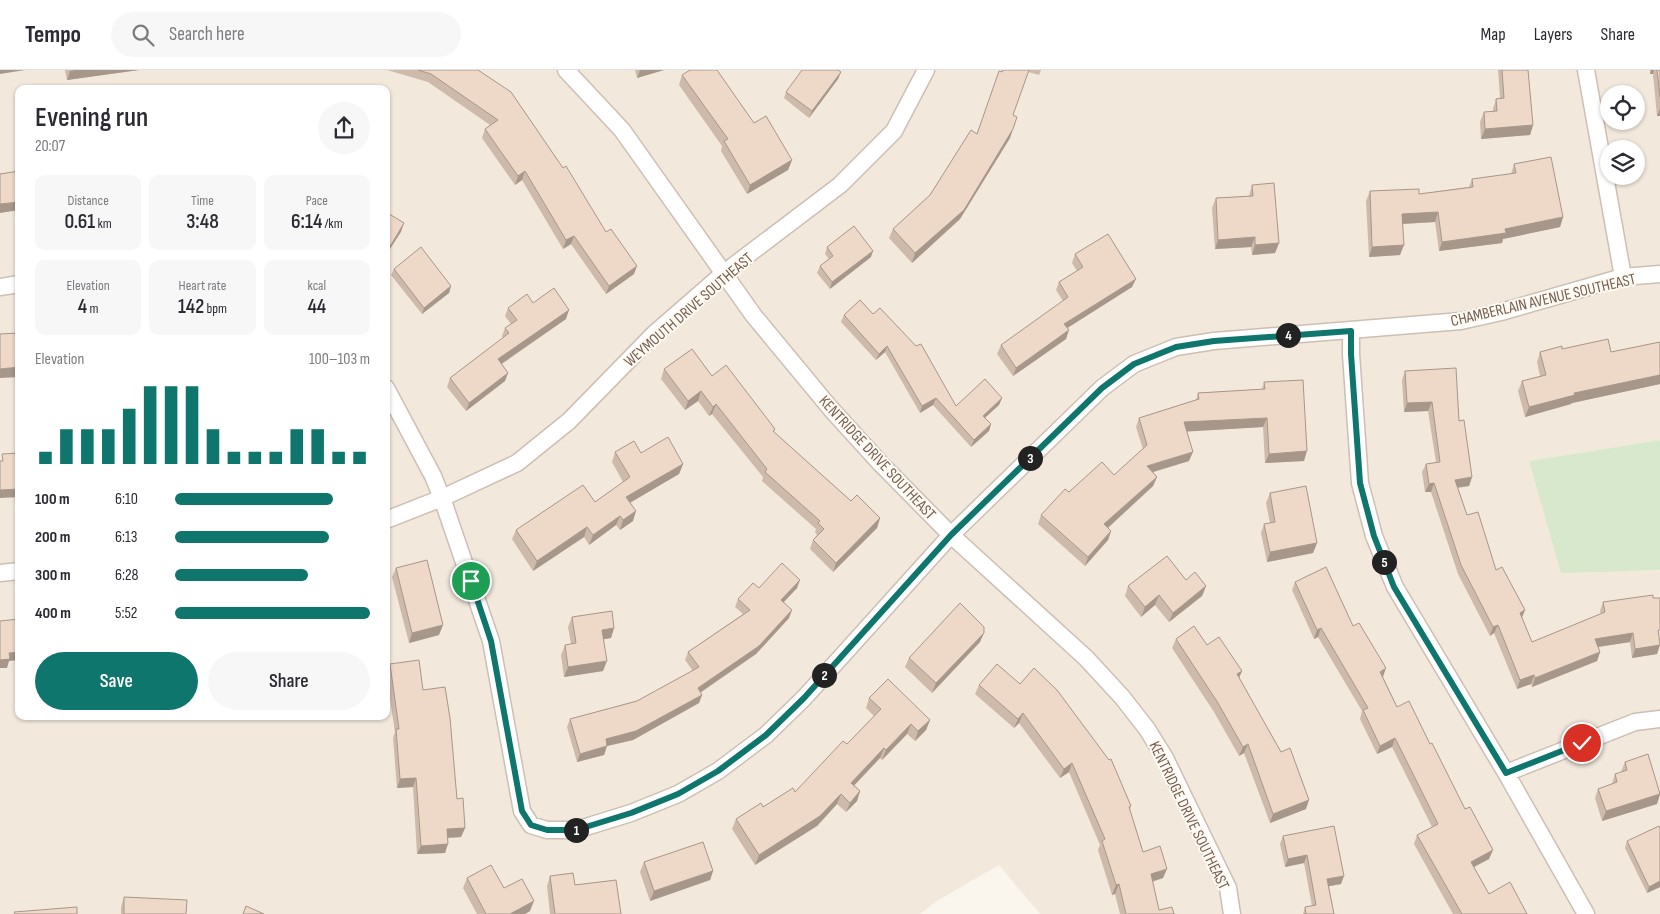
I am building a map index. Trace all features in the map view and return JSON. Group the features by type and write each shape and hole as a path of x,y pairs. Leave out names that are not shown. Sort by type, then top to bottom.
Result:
{"street":[{"name":"KENTRIDGE DRIVE SOUTHEAST","path":"566,70 622,130 754,316 831,409 881,464 951,535 1086,658 1122,697 1147,729 1165,758 1228,888 1232,914"},
{"name":"WEYMOUTH DRIVE SOUTHEAST","path":"390,518 442,498 517,463 569,421 654,334 724,273 840,185 894,131 926,70"},
{"path":"1586,70 1623,277"},
{"name":"CHAMBERLAIN AVENUE SOUTHEAST","path":"442,498 491,641 522,811 531,825 547,830 576,830 631,813 678,794 718,771 766,735 804,698 951,535 1102,388 1134,364 1176,347 1214,341 1461,321 1501,312 1623,277 1660,274"},
{"path":"0,287 15,285"},
{"path":"1351,331 1360,483 1374,536 1394,587 1506,773 1586,914"},
{"path":"390,395 433,476 442,498"},
{"path":"0,573 15,571"},
{"path":"1506,773 1635,722 1660,719"}],"shaded area":[{"path":"0,70 1660,70 1660,440 1529,461 1561,572 1660,570 1660,914 1040,914 999,865 937,901 920,914 0,914"}],"green space":[{"path":"1660,440 1660,570 1561,573 1529,461"}],"building":[{"path":"418,70 478,70 511,92 563,168 566,166 606,232 611,229 637,266 609,286 574,236 566,240 525,171 518,176 485,129 498,120 431,74"},
{"path":"690,70 717,70 754,123 766,116 792,160 750,185 724,141 728,139 682,75"},
{"path":"802,70 838,70 841,72 812,111 786,92"},
{"path":"1003,70 1029,70 1013,115 1017,117 1013,129 964,210 915,253 893,229 930,195 971,130 977,134 999,71 1002,72"},
{"path":"1502,70 1528,70 1533,125 1485,129 1484,112 1497,111 1496,99 1504,98"},
{"path":"1657,70 1660,70 1660,97"},
{"path":"1551,157 1563,217 1505,229 1506,233 1442,242 1438,212 1402,214 1404,245 1372,247 1370,191 1419,189 1419,194 1473,187 1472,179 1516,173 1514,164"},
{"path":"15,172 15,202 0,204 0,174"},
{"path":"1274,183 1279,243 1255,245 1255,237 1218,240 1216,198 1253,196 1252,185"},
{"path":"390,214 404,223 390,247"},
{"path":"854,226 873,251 832,282 820,266 833,256 827,247"},
{"path":"1108,234 1136,279 1064,324 1069,330 1016,368 1001,345 1068,297 1059,282 1083,267 1075,254"},
{"path":"421,247 451,286 424,308 394,269"},
{"path":"554,288 569,310 498,359 508,373 469,403 450,378 509,333 505,328 517,320 508,308 527,294 533,303"},
{"path":"860,300 873,314 880,308 916,346 921,344 956,406 985,379 1002,398 983,416 991,424 974,440 936,398 922,406 887,346 879,354 844,315"},
{"path":"15,333 15,367 0,369 0,334"},
{"path":"1608,339 1611,352 1660,342 1660,375 1574,393 1575,395 1529,407 1522,381 1546,375 1540,352 1562,346 1562,349"},
{"path":"692,349 712,376 726,365 775,429 773,431 851,501 857,495 880,518 836,563 813,540 824,529 818,523 820,521 765,472 767,469 716,404 713,407 701,391 688,401 664,369"},
{"path":"1456,368 1459,421 1464,420 1472,477 1455,480 1467,515 1478,512 1496,570 1502,567 1525,610 1520,613 1532,642 1605,612 1603,602 1653,595 1653,598 1660,598 1660,630 1658,630 1660,645 1635,649 1633,633 1595,639 1600,652 1535,678 1534,675 1520,680 1498,625 1493,627 1461,565 1434,483 1429,484 1426,464 1440,462 1432,402 1407,403 1405,371"},
{"path":"1303,380 1307,451 1269,454 1267,418 1184,422 1193,452 1147,466 1157,477 1104,524 1111,531 1088,557 1041,515 1065,489 1069,492 1102,462 1114,475 1147,445 1139,418 1199,399 1198,393 1265,389 1264,382"},
{"path":"668,437 683,464 626,497 636,511 623,520 620,516 593,535 587,527 537,561 516,530 583,485 595,502 630,477 615,452 634,441 641,453"},
{"path":"15,453 15,489 0,490 0,461 3,461 2,454"},
{"path":"1306,486 1317,543 1270,552 1264,524 1275,522 1270,493"},
{"path":"1167,556 1186,580 1195,572 1206,586 1173,613 1159,595 1145,607 1128,586"},
{"path":"427,560 443,625 412,633 396,568"},
{"path":"782,563 800,580 781,600 792,610 759,646 698,688 702,695 636,731 606,739 607,746 580,754 570,719 637,701 699,667 688,652 750,610 738,599 753,583 759,588"},
{"path":"1326,567 1353,626 1359,623 1386,668 1380,672 1397,707 1409,701 1465,809 1470,807 1493,850 1471,862 1489,894 1510,882 1527,914 1462,914 1417,835 1438,824 1395,738 1380,746 1363,710 1368,708 1321,628 1317,630 1295,582"},
{"path":"960,603 984,627 984,633 936,683 909,658"},
{"path":"612,611 614,628 602,630 607,661 568,667 565,645 576,643 572,617"},
{"path":"15,619 15,652 9,653 10,659 0,660 0,621"},
{"path":"1194,626 1207,645 1219,637 1242,671 1237,674 1281,752 1290,748 1309,800 1273,814 1248,744 1243,747 1218,703 1176,639"},
{"path":"419,660 423,690 445,687 450,718 457,799 463,798 465,828 447,829 448,844 421,846 416,778 400,779 396,729 399,729 390,664"},
{"path":"997,664 1020,684 1034,668 1057,690 1109,760 1111,759 1131,806 1129,807 1143,852 1160,846 1167,869 1151,874 1159,910 1172,907 1174,914 1126,914 1119,884 1116,885 1102,841 1105,839 1072,763 1064,769 1023,713 1018,719 979,685"},
{"path":"888,679 930,720 918,731 911,724 886,750 884,748 851,783 860,791 850,803 841,794 820,816 759,855 736,819 761,803 763,807 793,788 795,792 843,741 847,744 881,709 869,698"},
{"path":"1648,754 1660,794 1606,811 1598,789 1617,782 1615,774 1627,770 1625,762"},
{"path":"1334,826 1344,876 1327,879 1334,914 1306,914 1305,907 1316,905 1307,855 1288,859 1283,836"},
{"path":"1659,826 1660,881 1649,887 1627,841"},
{"path":"703,842 713,871 654,891 644,862"},
{"path":"491,865 504,888 522,879 534,901 510,914 486,914 467,878"},
{"path":"573,873 575,885 616,880 621,914 555,914 550,876"},
{"path":"124,897 187,900 186,914 124,914"},
{"path":"246,906 264,914 243,914"},
{"path":"77,907 77,914 15,914 14,912"}],"route":[{"path":"471,581 491,641 522,811 531,825 547,830 576,830 631,813 678,794 718,771 766,735 804,698 951,535 1102,388 1134,364 1176,347 1214,341 1351,331 1360,483 1374,536 1394,587 1506,773 1582,743"}]}
